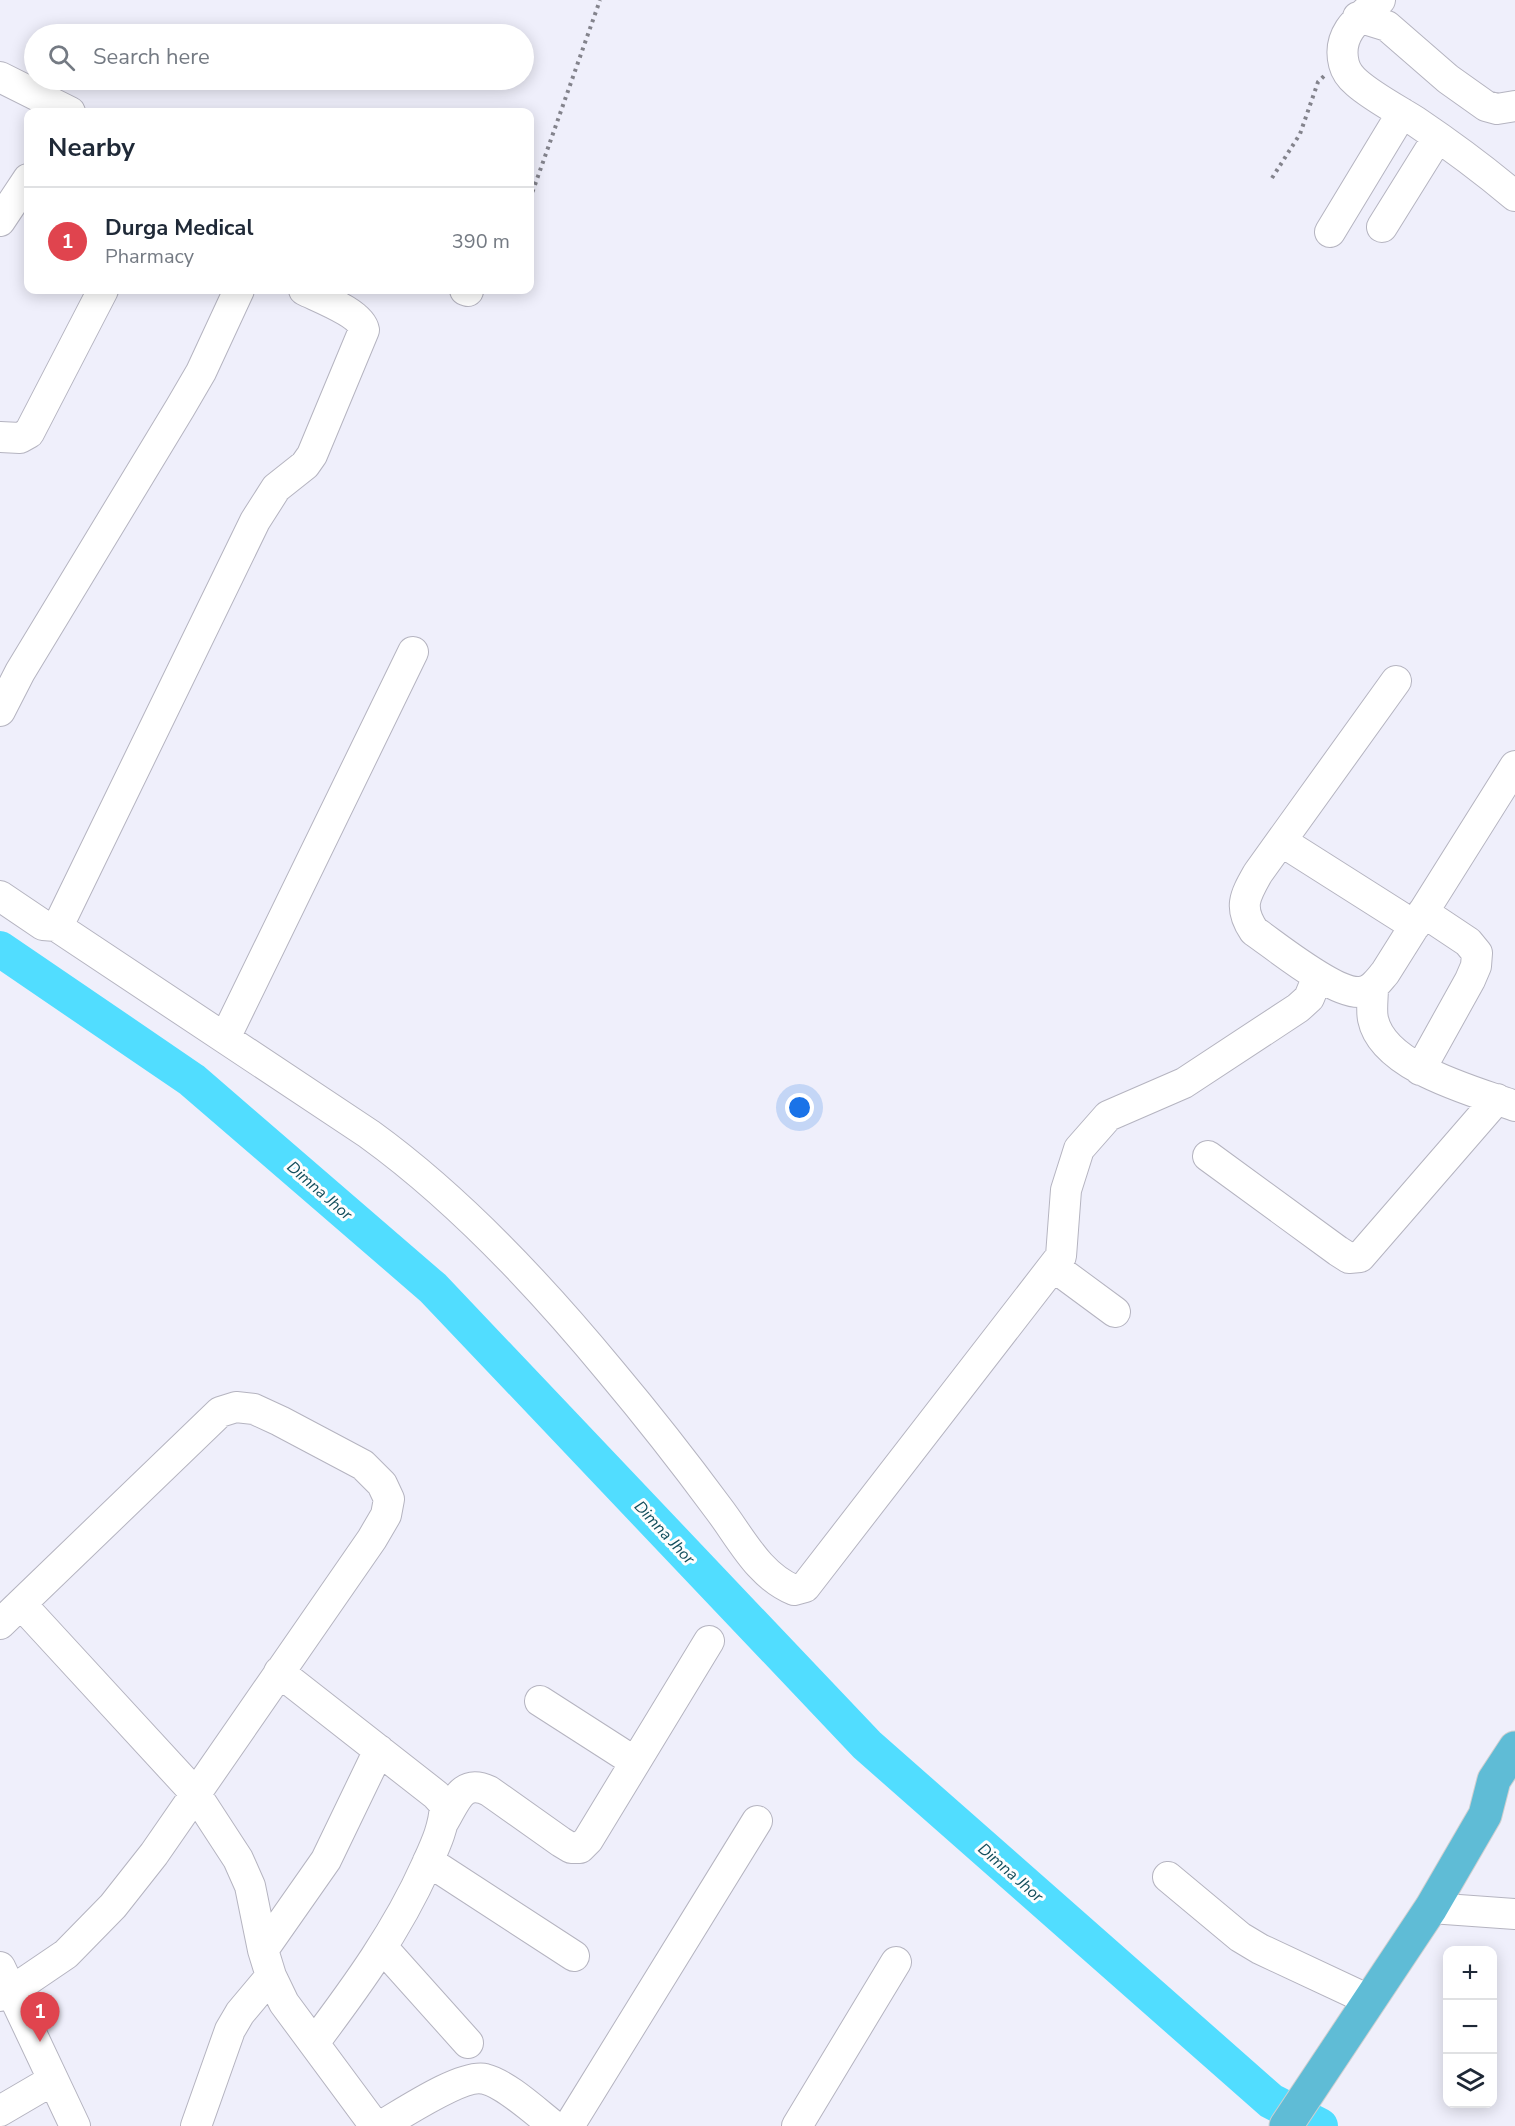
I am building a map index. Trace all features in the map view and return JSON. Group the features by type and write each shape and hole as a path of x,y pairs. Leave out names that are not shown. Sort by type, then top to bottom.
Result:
{"highway":[{"path":"1286,2126 1431,1908 1485,1815 1494,1780 1515,1748"},
{"path":"1485,1815 1515,1798"}],"street":[{"path":"1515,106 1497,109 1486,106 1448,79 1369,9 1350,27 1344,43 1343,60 1349,75 1360,86 1480,167 1515,196"},
{"path":"0,77 24,89"},
{"path":"26,90 62,108"},
{"path":"1330,232 1402,113"},
{"path":"1382,227 1438,137"},
{"path":"1,216 24,184"},
{"path":"7,434 29,433 101,294"},
{"path":"0,711 26,663 201,372 237,294"},
{"path":"56,926 64,916 255,521 276,488 305,465 312,455 362,339 363,324 356,316 312,294"},
{"path":"225,1038 413,652"},
{"path":"1396,681 1258,873 1244,906 1246,920 1254,931 1318,976 1345,990 1360,992 1373,987 1385,972 1515,766"},
{"path":"1281,841 1419,919 1468,942 1477,953 1476,966 1470,980 1420,1070"},
{"path":"0,896 44,925 56,926 402,1158 533,1281 612,1373 720,1509 749,1552 766,1572 794,1590 805,1587 1054,1267 1061,1256 1066,1190 1079,1149 1108,1116 1184,1083 1298,1008 1309,998 1318,976"},
{"path":"1208,1156 1338,1251 1349,1258 1360,1257 1506,1102 1420,1070 1396,1053 1380,1036 1373,1019 1373,987"},
{"path":"1054,1267 1114,1312"},
{"path":"75,2126 4,1984 66,1954 113,1906 154,1854 195,1793 372,1539 386,1515 389,1499 382,1484 363,1465 280,1421 254,1410 236,1407 220,1412 10,1614 195,1793 238,1859 250,1886 267,1963 284,2003 375,2126"},
{"path":"314,2043 358,1985 382,1947 420,1881 444,1821 458,1796 467,1787 478,1786 489,1791 561,1842 571,1848 580,1848 588,1840 709,1641"},
{"path":"279,1672 436,1795 445,1805 444,1821"},
{"path":"540,1701 635,1762"},
{"path":"196,2126 230,2030 327,1860 379,1750"},
{"path":"569,2126 757,1821"},
{"path":"428,1861 574,1956"},
{"path":"1168,1877 1240,1937 1260,1949 1369,2000"},
{"path":"1431,1908 1515,1914"},
{"path":"382,1947 468,2043"},
{"path":"798,2126 896,1962"},
{"path":"381,2126 452,2086 468,2079 484,2078 501,2086 555,2126"},
{"path":"0,2111 53,2080"}],"path":[{"path":"534,188 600,0"},
{"path":"1272,178 1300,134 1320,79 1326,75 1349,75"}],"waterway":[{"name":"Dimna Jhor","path":"0,949 192,1080 433,1288 867,1745 1271,2101 1320,2126"}],"place":[{"name":"Durga Medical","path":"40,2042"}]}
